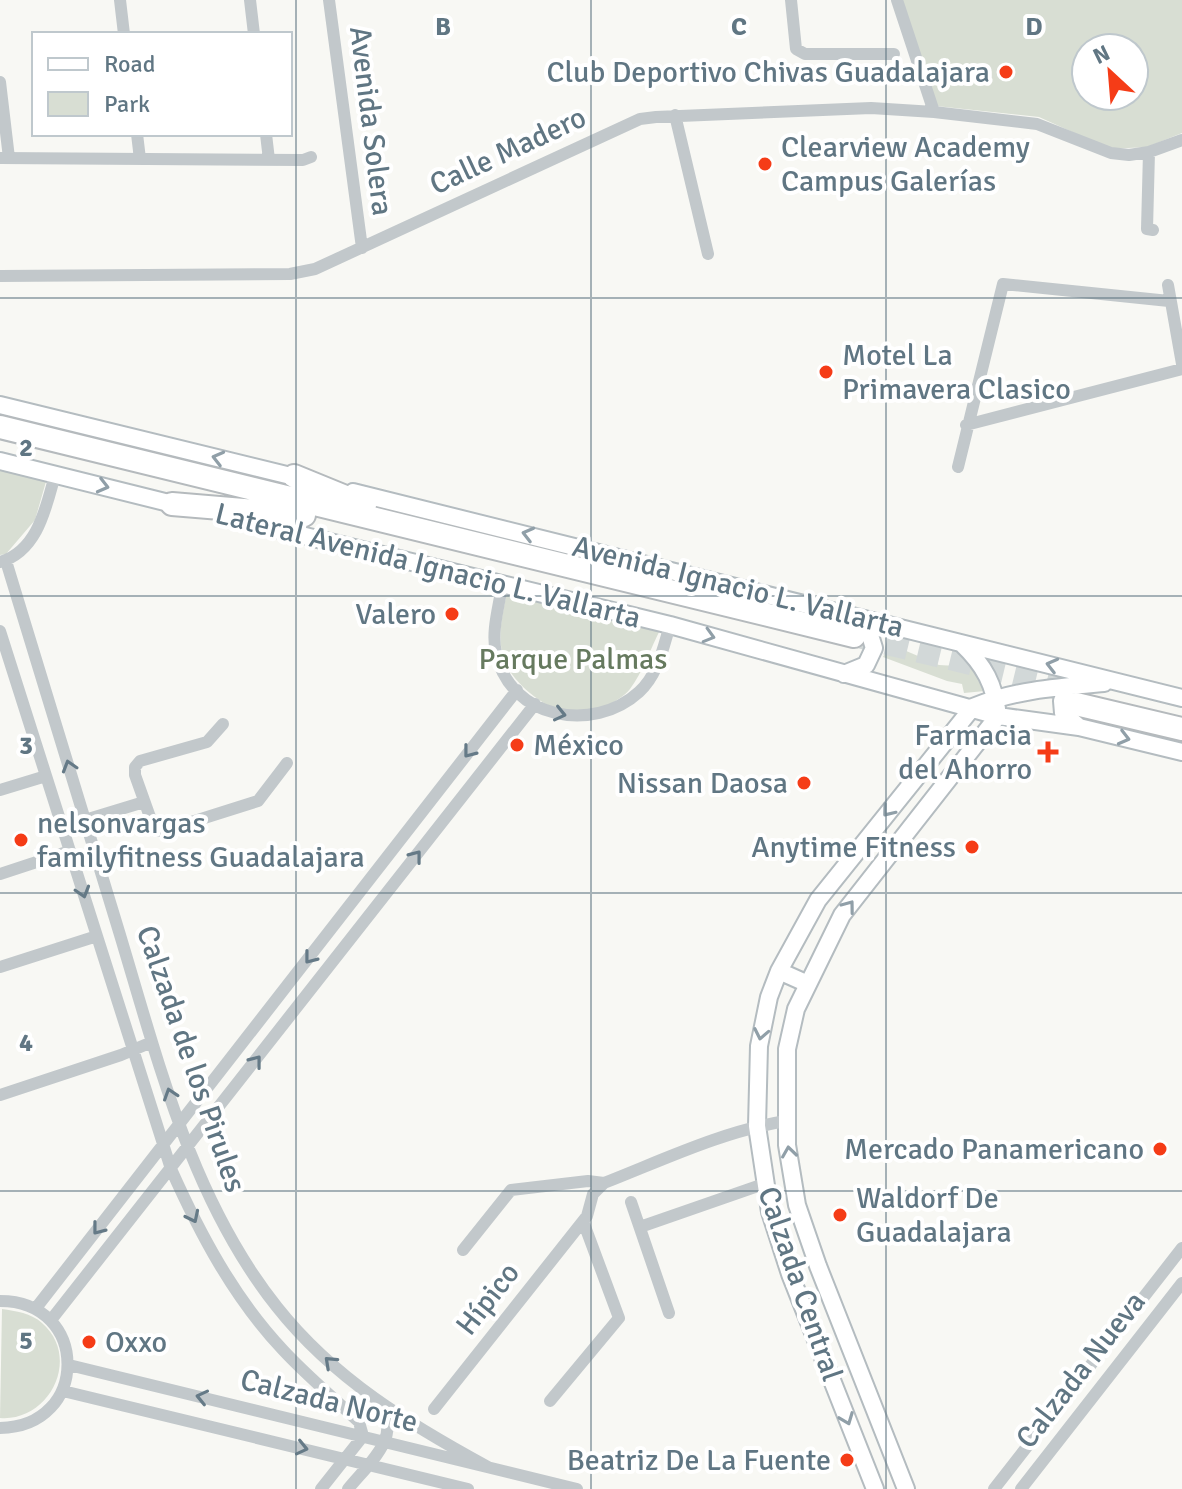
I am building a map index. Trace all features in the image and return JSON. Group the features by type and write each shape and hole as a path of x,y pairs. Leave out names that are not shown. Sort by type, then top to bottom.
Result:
{"highway":[{"name":"Avenida Ignacio L. Vallarta","path":"0,427 852,633"},
{"name":"Avenida Ignacio L. Vallarta","path":"0,441 304,515 852,633"},
{"path":"294,476 445,536"},
{"path":"172,504 304,515"},
{"path":"1074,694 1182,715"},
{"path":"1074,694 1182,729"}],"street":[{"path":"120,0 124,32"},
{"path":"250,0 254,32"},
{"name":"Avenida Solera","path":"329,0 362,248"},
{"path":"791,0 796,49 805,54 894,54"},
{"path":"897,0 934,112"},
{"path":"0,82 4,158 303,160 311,157"},
{"name":"Calle Madero","path":"0,276 290,274 315,269 640,119 675,115 871,108 1037,124 1111,153 1129,155 1182,141"},
{"path":"675,115 708,254"},
{"path":"137,136 140,159"},
{"path":"266,136 269,160"},
{"path":"1149,152 1147,229 1153,230"},
{"path":"958,467 1003,284 1169,301"},
{"path":"966,425 1181,359 1179,332 1169,301 1168,285"},
{"name":"Lateral Avenida Ignacio L. Vallarta","path":"0,405 294,476"},
{"name":"Lateral Avenida Ignacio L. Vallarta","path":"0,461 670,625 998,716 1079,727 1182,752"},
{"name":"Calzada de los Pirules","path":"55,475 49,502 33,536 14,556 3,561 152,1042 211,1200 235,1249 278,1309 324,1356 376,1401 417,1428 488,1467"},
{"name":"Avenida Ignacio L. Vallarta","path":"294,476 852,633 960,642 1182,698"},
{"path":"502,585 494,636 496,655 504,674 517,690 551,713 576,717 599,715 620,706 641,691 654,673 670,625"},
{"name":"Calzada de los Pirules","path":"0,631 171,1169 214,1257 247,1305 283,1350 359,1422 363,1436"},
{"path":"843,674 866,665 874,648 869,632 852,633"},
{"path":"960,642 983,667 996,698 998,716"},
{"path":"973,707 996,698 1074,694 1117,682"},
{"path":"36,1308 517,690"},
{"path":"1074,694 1062,701 1063,713 1079,727"},
{"path":"51,1320 535,704"},
{"name":"Calzada Central","path":"875,1489 790,1274 770,1212 757,1126 759,1046 769,997 779,971 818,900 973,707"},
{"name":"Calzada Central","path":"906,1489 797,1205 786,1121 787,1049 796,1009 842,915 998,716"},
{"path":"223,724 207,742 140,761 135,767 155,831 258,801 287,763"},
{"path":"0,790 46,776"},
{"path":"62,827 144,802"},
{"path":"0,874 70,851"},
{"path":"343,914 361,927"},
{"path":"0,967 97,936"},
{"path":"779,971 808,984"},
{"path":"0,1095 152,1042"},
{"name":"Hípico","path":"434,1409 583,1221 593,1194 604,1183 757,1126 786,1121"},
{"name":"Hípico","path":"463,1250 511,1190 588,1181 604,1183"},
{"path":"640,1227 764,1184"},
{"path":"631,1202 669,1313"},
{"path":"550,1401 619,1318 583,1221"},
{"path":"994,1489 1182,1248"},
{"name":"Calzada Nueva","path":"1021,1489 1182,1283"},
{"path":"0,1301 24,1303 51,1320 64,1341 69,1365 63,1391 55,1404 31,1422 0,1428"},
{"name":"Calzada Norte","path":"69,1365 577,1489"},
{"name":"Calzada Norte","path":"63,1391 468,1489"},
{"path":"348,1489 386,1441 389,1423 376,1401"},
{"path":"321,1489 363,1436"}],"green space":[{"name":"Club Deportivo Chivas Guadalajara","path":"902,0 1182,0 1182,133 1147,147 1110,149 1039,117 936,106"},
{"path":"0,466 47,478 35,520 6,554 0,555"},
{"name":"Parque Palmas","path":"507,591 661,628 639,675 624,695 593,710 559,710 532,694 516,680 506,664 500,637"},
{"path":"890,644 939,665 957,666 957,663 975,667 985,691 964,693 962,684 883,657"},
{"path":"2,1309 28,1315 42,1323 54,1337 59,1353 59,1369 54,1385 33,1410 18,1417 0,1418"}],"tunnel":[{"path":"854,636 1070,688"}],"place":[{"name":"Club Deportivo Chivas Guadalajara","path":"1006,72"},
{"name":"Clearview Academy Campus Galerías","path":"765,164"},
{"name":"Motel La Primavera Clasico","path":"826,372"},
{"name":"Valero","path":"452,614"},
{"name":"México","path":"517,745"},
{"name":"Farmacia del Ahorro","path":"1048,752"},
{"name":"Nissan Daosa","path":"804,783"},
{"name":"nelsonvargas familyfitness Guadalajara","path":"21,840"},
{"name":"Anytime Fitness","path":"972,847"},
{"name":"Mercado Panamericano","path":"1160,1149"},
{"name":"Waldorf De Guadalajara","path":"840,1215"},
{"name":"Oxxo","path":"89,1342"},
{"name":"Beatriz De La Fuente","path":"847,1460"}]}
